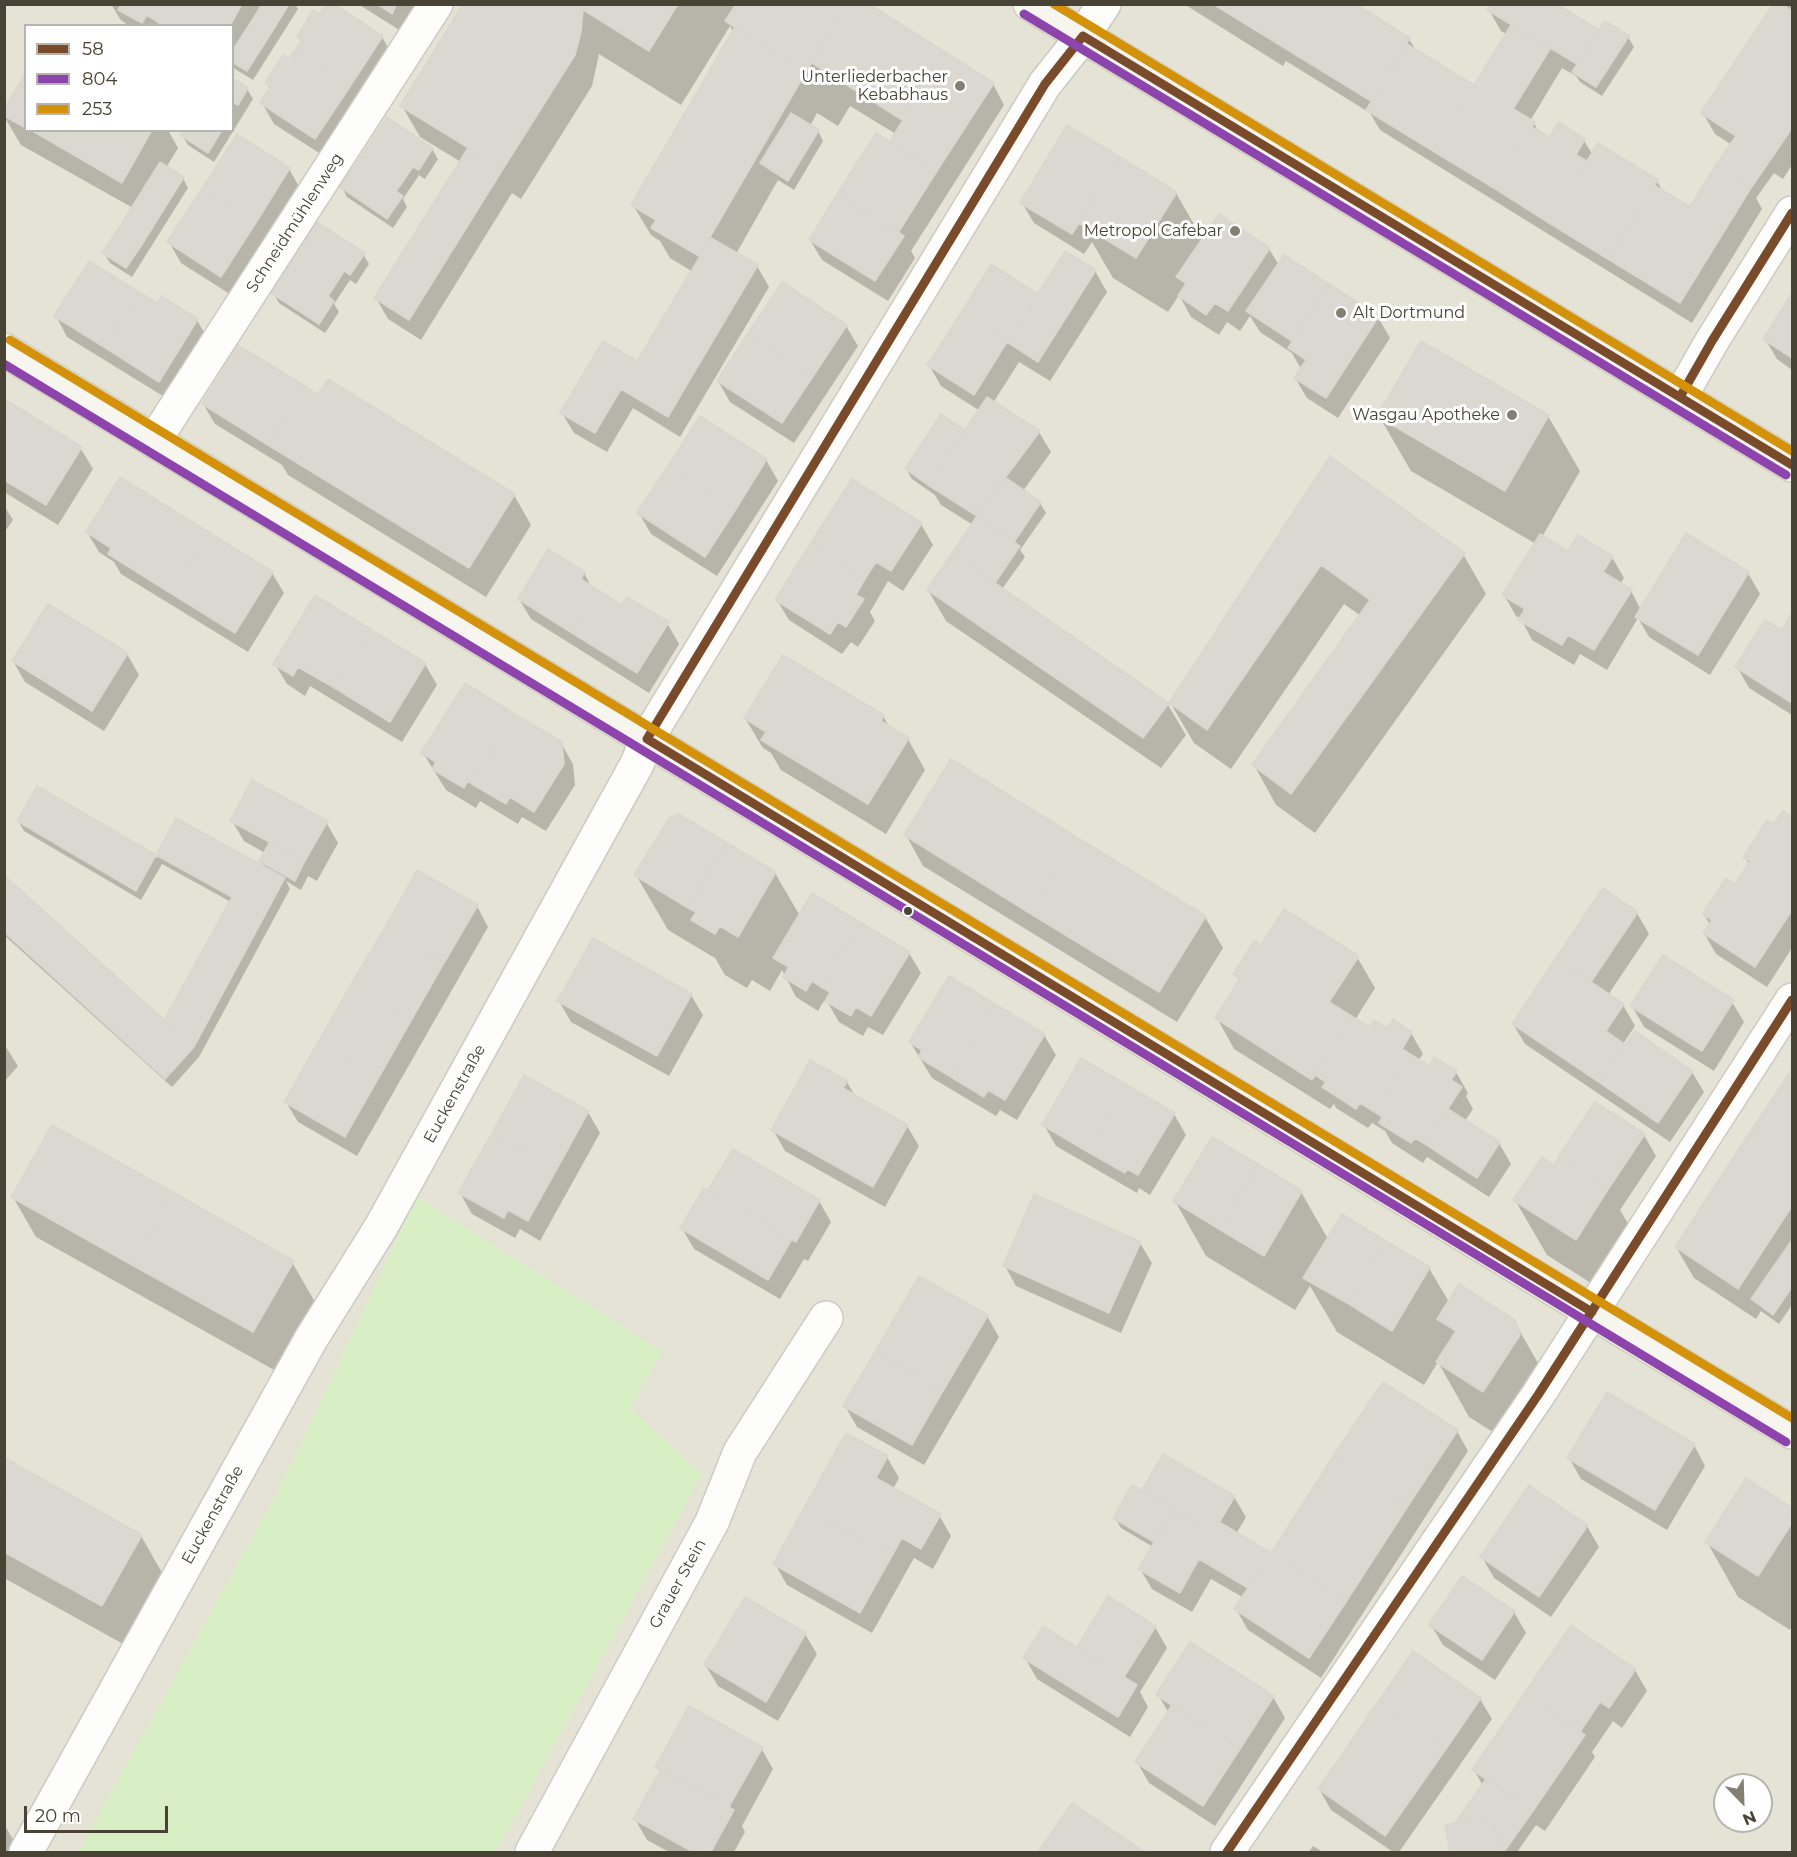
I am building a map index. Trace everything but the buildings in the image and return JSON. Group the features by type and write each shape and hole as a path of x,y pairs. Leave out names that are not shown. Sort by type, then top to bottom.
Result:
{"main road":[{"path":"1030,4 1792,465"},
{"path":"4,350 1792,1432"}],"street":[{"name":"Schneidmühlenweg","path":"154,441 436,4"},
{"name":"Euckenstraße","path":"26,1852 300,1359 381,1227 637,764 647,739 1039,93 1083,36 1104,4"},
{"path":"1680,397 1792,213"},
{"path":"1227,1852 1518,1425 1792,1000"},
{"name":"Grauer Stein","path":"532,1852 712,1522 740,1452 826,1318"}],"shaded area":[{"path":"5,5 1792,5 1792,1852 5,1852"}],"green space":[{"path":"417,1197 662,1351 631,1408 702,1474 496,1852 78,1852 280,1487"}],"transit line":[{"name":"253","path":"1054,4 1792,451"},
{"name":"804","path":"1024,14 1786,475"},
{"name":"58","path":"1083,36 1792,465"},
{"name":"58","path":"647,739 1045,84 1083,36"},
{"name":"58","path":"1680,397 1792,213"},
{"name":"253","path":"10,340 1792,1418"},
{"name":"804","path":"4,364 1786,1442"},
{"name":"58","path":"647,739 1592,1312"},
{"name":"58","path":"1227,1852 1538,1395 1792,1000"}],"place":[{"name":"Unterliederbacher Kebabhaus","path":"960,86"},
{"name":"Metropol Cafebar","path":"1235,231"},
{"name":"Alt Dortmund","path":"1341,313"},
{"name":"Wasgau Apotheke","path":"1512,415"}]}
